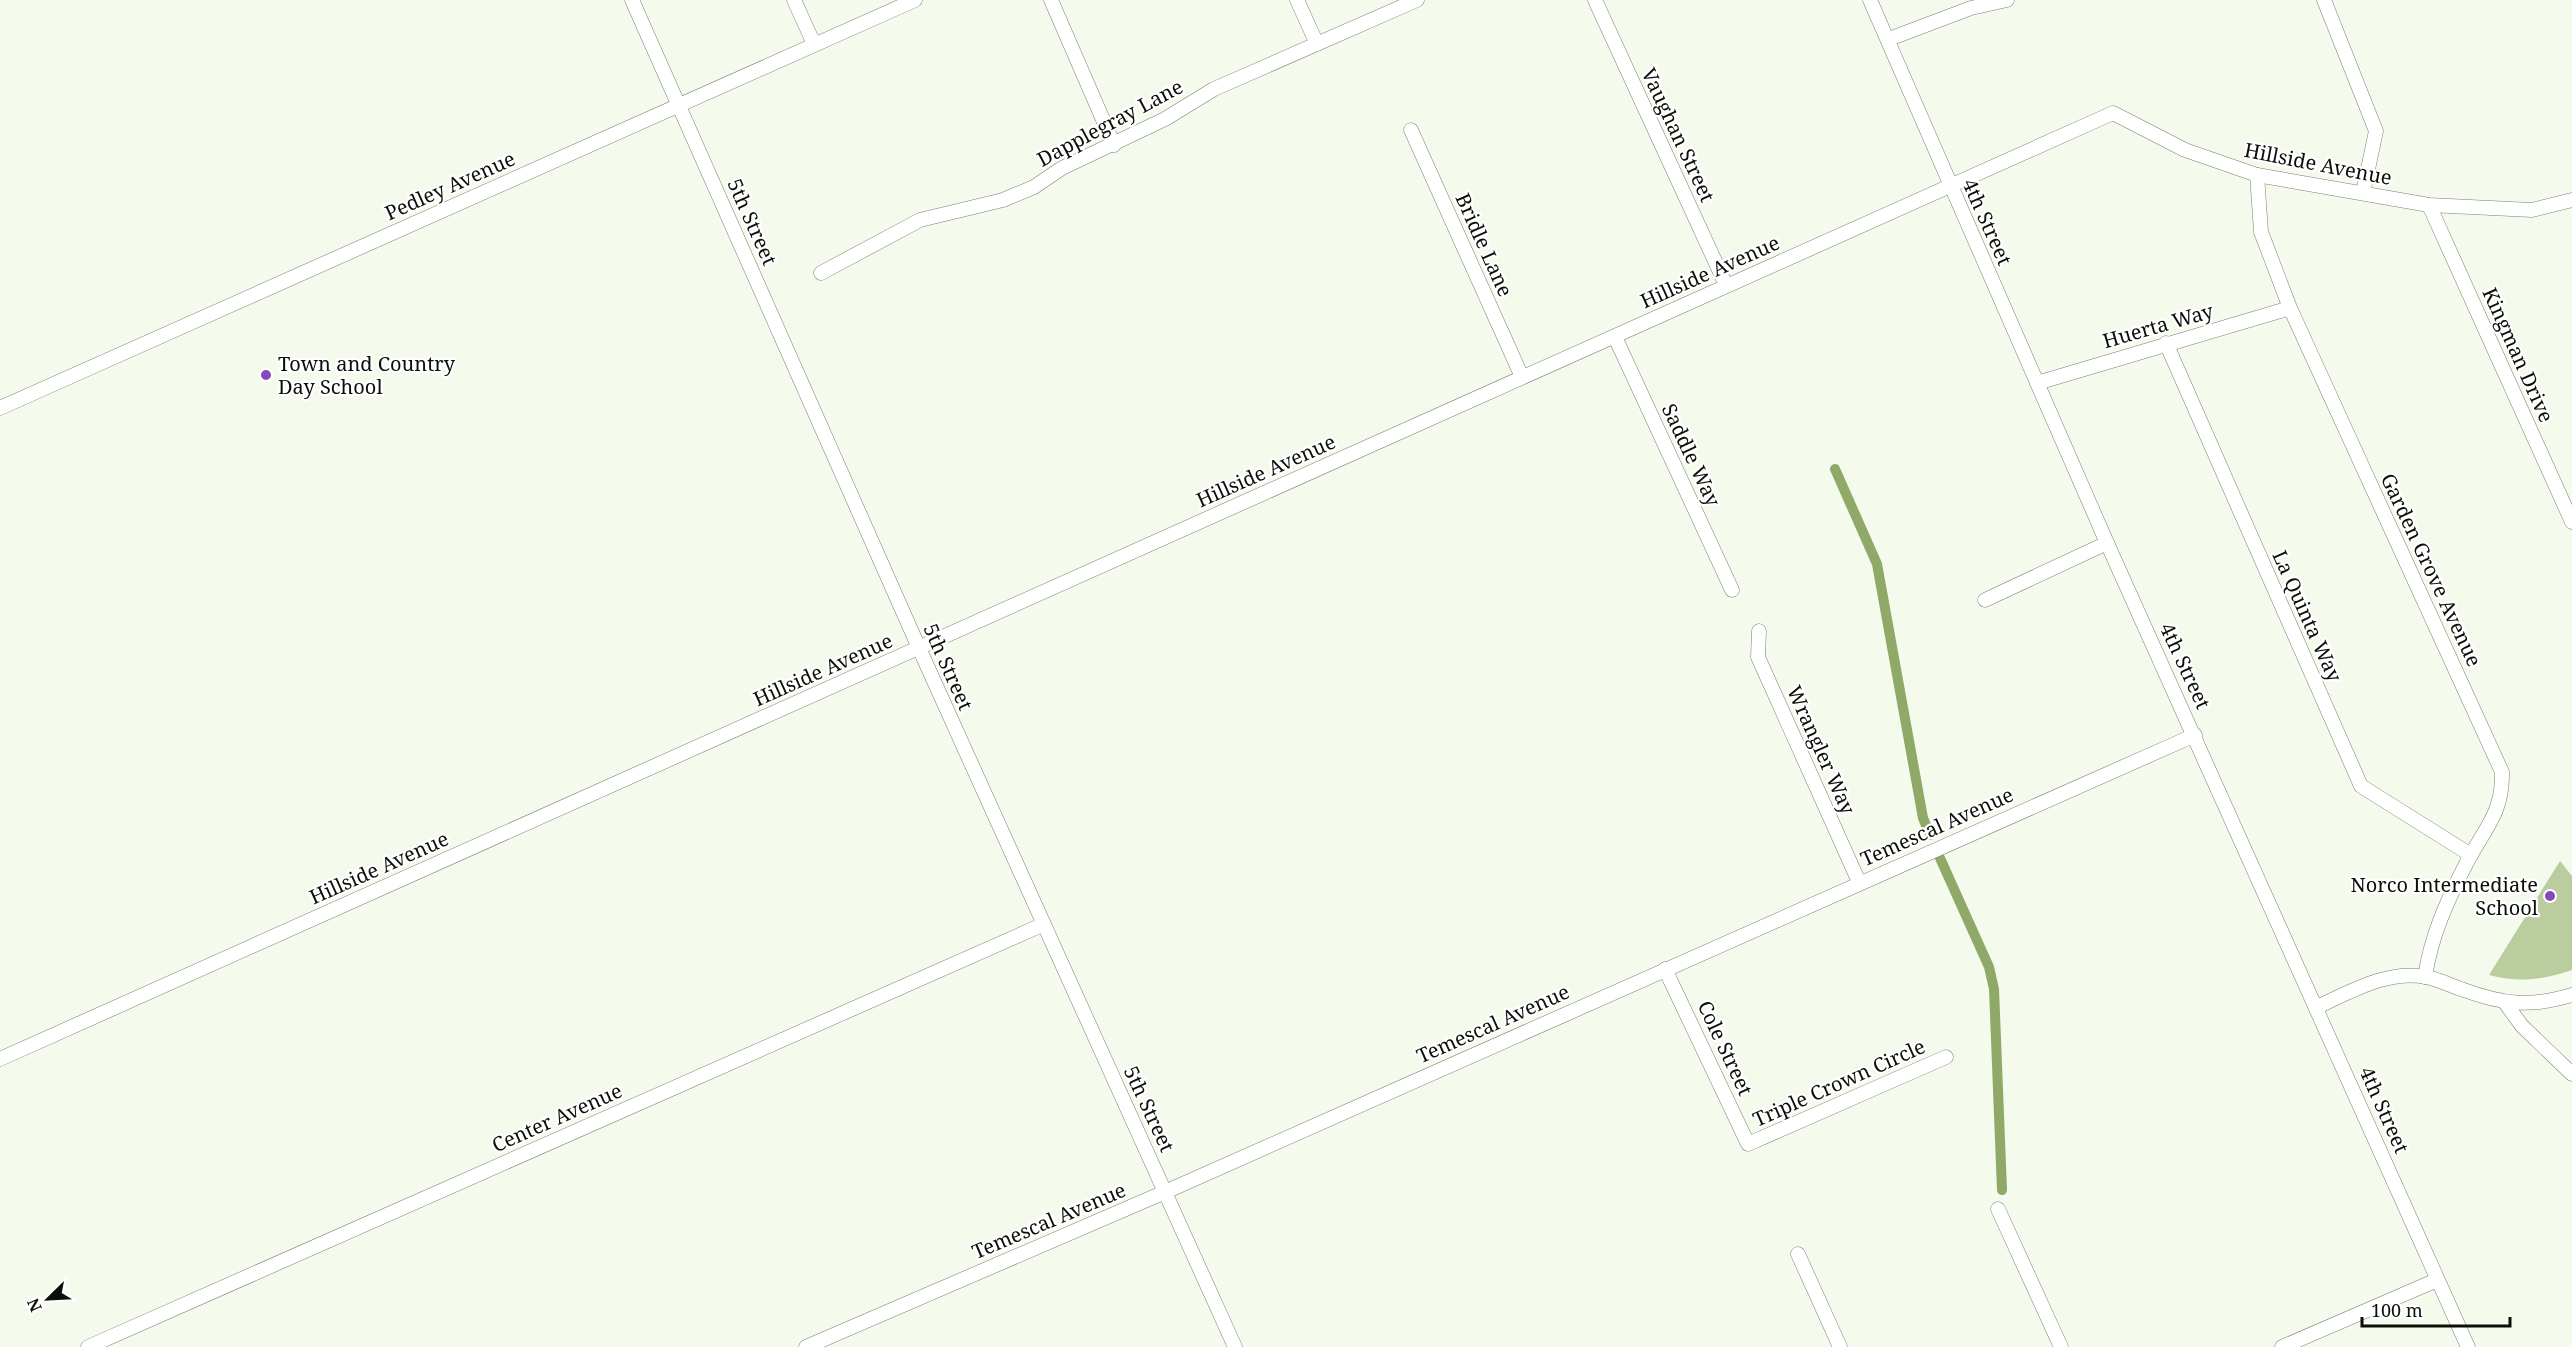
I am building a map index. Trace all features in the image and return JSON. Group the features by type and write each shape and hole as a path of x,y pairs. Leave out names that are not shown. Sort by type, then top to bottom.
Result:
{"street":[{"name":"5th Street","path":"632,0 1042,925 1235,1347"},
{"path":"794,0 814,44"},
{"name":"Pedley Avenue","path":"0,408 915,0"},
{"path":"1051,0 1114,145"},
{"path":"1296,0 1317,44"},
{"name":"Dapplegray Lane","path":"821,273 920,220 1003,200 1034,187 1062,168 1165,119 1214,89 1417,0"},
{"name":"Vaughan Street","path":"1595,0 1726,285"},
{"name":"4th Street","path":"1869,0 2107,543 2468,1347"},
{"path":"1888,39 1971,8 2007,0"},
{"path":"2324,0 2376,131 2362,193"},
{"name":"Hillside Avenue","path":"0,1059 2113,113 2185,150 2257,175 2429,205 2532,210 2572,200"},
{"name":"Bridle Lane","path":"1411,130 1522,377"},
{"name":"Garden Grove Avenue","path":"2257,175 2261,232 2290,308 2502,772 2502,794 2495,815 2471,855 2436,926 2425,977"},
{"name":"Kingman Drive","path":"2429,205 2572,522"},
{"name":"Huerta Way","path":"2037,383 2290,308"},
{"name":"Saddle Way","path":"1615,337 1732,590"},
{"name":"La Quinta Way","path":"2166,343 2361,786 2471,855"},
{"path":"1985,600 2107,543"},
{"name":"Wrangler Way","path":"1759,631 1758,657 1859,882"},
{"name":"Temescal Avenue","path":"806,1347 1165,1192 1859,882 2195,735"},
{"name":"Center Avenue","path":"88,1347 1042,925"},
{"name":"Cole Street","path":"1665,969 1748,1144"},
{"path":"2317,1007 2371,983 2395,977 2425,977 2506,1004 2531,1004 2572,995"},
{"path":"2506,1004 2522,1026 2572,1074"},
{"name":"Triple Crown Circle","path":"1748,1144 1946,1058"},
{"path":"1998,1209 2061,1347"},
{"path":"1798,1254 1840,1347"},
{"path":"2282,1347 2437,1280"}],"green space":[{"name":"Norco Intermediate School","path":"2560,861 2572,876 2572,970 2531,979 2511,979 2489,975"}],"waterway":[{"path":"1835,469 1877,564 1923,818 1930,835"},
{"path":"1940,858 1989,967 1994,989 2002,1190"}],"place":[{"name":"Town and Country Day School","path":"266,375"},
{"name":"Norco Intermediate School","path":"2550,896"}]}
